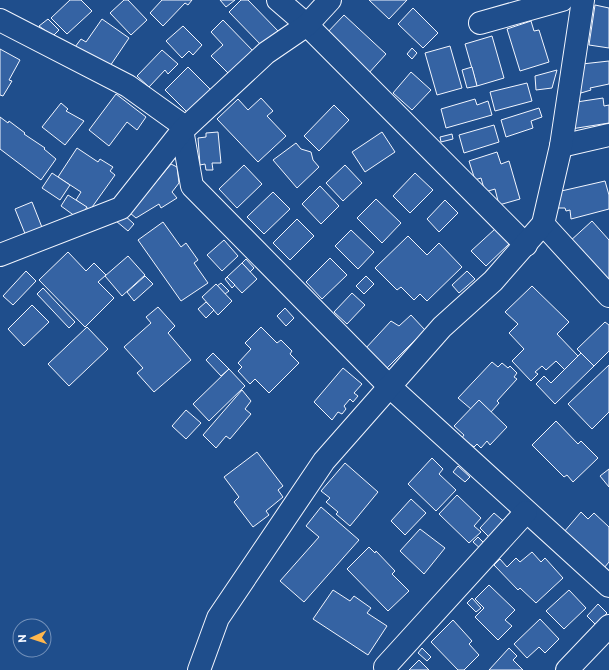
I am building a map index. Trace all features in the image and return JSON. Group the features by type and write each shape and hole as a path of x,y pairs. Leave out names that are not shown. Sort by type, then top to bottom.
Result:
{"street":[{"path":"278,0 306,25 526,245"},
{"path":"0,255 121,208 182,131 266,53 306,25 330,0"},
{"path":"480,23 562,0"},
{"path":"199,670 218,618 324,462 442,327 493,281 543,224 561,146 583,0"},
{"path":"0,20 128,86 181,124 192,186 389,386 609,586"},
{"path":"561,146 609,134"},
{"path":"543,224 609,296"},
{"path":"385,667 526,512"},
{"path":"567,670 609,626"}],"building":[{"path":"70,0 81,0 92,11 67,34 51,18"},
{"path":"124,0 128,0 147,20 131,35 110,13"},
{"path":"162,0 192,0 188,5 185,3 163,26 150,13"},
{"path":"220,0 235,0 226,7"},
{"path":"241,0 248,0 279,32 263,47 229,12"},
{"path":"369,0 407,0 389,19"},
{"path":"595,5 609,8 609,48 589,45"},
{"path":"413,8 438,33 423,48 398,24"},
{"path":"344,15 386,54 368,74 325,35"},
{"path":"48,19 59,30 53,36 39,26"},
{"path":"102,19 129,38 108,69 75,47 81,39 86,42"},
{"path":"223,20 254,52 230,75 211,56 223,45 211,32"},
{"path":"531,21 534,31 539,30 549,62 520,71 507,29"},
{"path":"183,26 202,45 193,55 189,51 182,58 166,41"},
{"path":"492,36 504,78 477,86 465,44"},
{"path":"450,46 462,88 437,95 425,53"},
{"path":"412,48 417,53 412,59 407,54"},
{"path":"0,49 20,60 9,80 12,81 3,96 0,95"},
{"path":"162,50 178,64 168,74 165,70 149,87 137,76"},
{"path":"609,61 609,84 590,88 591,90 581,93 578,79 582,64"},
{"path":"188,67 211,90 188,113 165,90"},
{"path":"472,67 477,86 467,88 462,70"},
{"path":"557,70 552,88 536,90 535,76"},
{"path":"411,72 431,90 412,110 393,93"},
{"path":"527,83 532,101 495,111 490,92"},
{"path":"116,94 146,117 137,130 127,122 109,146 89,130"},
{"path":"261,98 273,111 267,116 286,136 258,162 217,119 238,99 248,110"},
{"path":"603,98 604,106 609,105 609,123 571,129 570,103"},
{"path":"475,99 477,105 488,101 492,115 446,128 441,109"},
{"path":"61,103 68,109 66,111 84,121 65,145 42,127"},
{"path":"334,105 349,120 319,151 304,136"},
{"path":"539,108 542,117 531,121 533,128 506,137 501,120"},
{"path":"0,117 8,123 9,121 25,133 24,134 45,148 44,149 56,159 41,180 0,149"},
{"path":"494,125 499,142 464,153 459,135"},
{"path":"218,132 221,163 212,163 213,170 206,170 205,164 200,165 198,138 206,137 206,133"},
{"path":"382,132 395,152 365,172 352,152"},
{"path":"452,134 453,139 441,142 440,137"},
{"path":"296,143 301,149 311,152 313,160 319,167 297,188 273,160"},
{"path":"77,148 98,162 100,159 113,167 110,171 115,175 90,210 76,200 81,192 58,177"},
{"path":"497,152 501,164 509,161 520,199 499,205 495,189 485,192 481,178 475,180 469,161"},
{"path":"171,164 177,167 179,183 172,192 177,198 161,208 159,204 136,218 130,213"},
{"path":"244,165 262,184 237,208 219,189"},
{"path":"345,165 362,183 343,201 326,183"},
{"path":"52,173 70,185 60,200 42,188"},
{"path":"415,173 433,190 410,213 393,196"},
{"path":"605,181 609,195 609,209 571,219 570,210 566,211 565,208 555,208 557,192"},
{"path":"320,186 339,206 321,224 302,204"},
{"path":"273,192 290,209 264,234 247,217"},
{"path":"68,195 87,207 79,219 61,206"},
{"path":"376,199 401,223 382,243 357,218"},
{"path":"445,200 458,213 439,232 427,219"},
{"path":"32,202 45,235 28,241 15,209"},
{"path":"122,213 134,224 128,231 116,221"},
{"path":"297,219 314,236 290,260 273,243"},
{"path":"592,221 609,240 609,286 569,242"},
{"path":"163,222 181,247 186,243 198,260 194,263 208,283 181,301 138,240"},
{"path":"495,229 509,244 486,266 471,251"},
{"path":"351,230 374,252 358,269 335,246"},
{"path":"408,236 427,255 439,243 462,267 427,301 420,294 414,300 401,287 397,290 375,268"},
{"path":"224,240 238,256 222,271 207,255"},
{"path":"68,252 86,271 94,263 106,275 98,282 114,298 85,327 39,280"},
{"path":"128,256 145,275 122,296 105,276"},
{"path":"330,258 347,275 322,299 306,282"},
{"path":"246,259 254,268 250,272 242,263"},
{"path":"242,263 257,279 242,293 227,277"},
{"path":"26,271 36,281 13,305 3,296"},
{"path":"467,271 475,279 459,293 452,285"},
{"path":"145,276 153,284 134,301 127,292"},
{"path":"366,276 374,284 364,294 356,286"},
{"path":"227,277 235,285 232,288 225,279"},
{"path":"221,283 229,291 225,294 217,286"},
{"path":"216,284 232,301 218,315 202,297"},
{"path":"532,286 569,322 557,334 578,356 565,370 556,361 546,370 542,366 535,372 538,374 531,381 512,361 524,349 509,333 518,324 505,312"},
{"path":"43,288 75,322 69,328 37,294"},
{"path":"352,293 365,305 347,324 334,312"},
{"path":"206,302 214,310 206,318 198,309"},
{"path":"32,305 49,322 24,346 8,329"},
{"path":"158,307 175,326 168,333 191,360 154,392 137,373 143,368 124,347 151,323 146,317"},
{"path":"285,308 294,318 286,326 277,316"},
{"path":"411,315 425,330 385,370 365,349 391,321 399,326"},
{"path":"605,322 609,325 609,351 594,366 577,349"},
{"path":"87,327 108,349 69,386 48,364"},
{"path":"261,327 277,343 281,340 292,351 290,354 299,363 269,393 255,379 250,384 238,371 242,367 238,363 251,349 245,343"},
{"path":"213,353 229,369 221,376 206,360"},
{"path":"581,353 594,366 555,404 536,384 544,376 551,383"},
{"path":"492,362 498,367 502,363 508,368 510,366 517,373 514,377 517,379 497,401 499,403 491,412 479,400 471,409 458,398"},
{"path":"609,365 609,412 592,429 568,404"},
{"path":"343,368 362,384 354,393 358,396 353,402 350,399 344,406 346,409 342,414 338,412 332,420 314,402"},
{"path":"229,369 245,386 209,421 193,404"},
{"path":"242,390 251,401 245,409 251,414 230,439 226,436 216,448 203,435"},
{"path":"479,400 507,427 490,445 487,441 481,448 477,444 474,447 467,442 466,444 461,439 464,435 454,426"},
{"path":"186,410 201,423 186,439 172,426"},
{"path":"556,421 578,444 581,441 598,458 573,482 567,475 564,477 532,445"},
{"path":"257,452 283,486 278,490 283,497 266,511 269,515 253,527 234,502 239,497 224,477"},
{"path":"432,458 443,469 439,474 456,490 436,511 408,484"},
{"path":"345,463 378,492 350,526 336,514 338,512 326,502 330,498 321,491"},
{"path":"458,466 470,477 465,482 453,472"},
{"path":"609,469 609,487 600,476"},
{"path":"457,495 481,518 474,526 481,532 469,543 439,514"},
{"path":"411,499 426,513 405,535 391,521"},
{"path":"321,507 359,540 304,602 280,581 319,537 306,526"},
{"path":"581,512 588,519 594,513 609,527 609,562 604,568 564,532"},
{"path":"494,513 508,525 493,541 480,528"},
{"path":"420,529 445,548 424,574 400,551"},
{"path":"478,537 486,545 482,550 473,542"},
{"path":"369,547 375,553 376,551 395,571 392,574 409,591 388,611 347,569"},
{"path":"532,552 541,562 545,558 563,578 536,603 520,588 518,590 494,565 500,559 507,567 516,558 520,562"},
{"path":"489,585 515,610 505,620 512,626 498,640 475,617 484,608 475,599"},
{"path":"333,590 350,601 354,596 371,608 367,613 387,626 368,655 313,619"},
{"path":"569,590 586,608 564,629 546,611"},
{"path":"472,598 481,608 476,612 467,603"},
{"path":"598,604 607,613 596,625 587,616"},
{"path":"540,619 559,639 545,653 539,647 527,658 514,644"},
{"path":"453,620 472,641 469,644 479,655 464,670 458,670 431,642"},
{"path":"422,648 431,657 427,661 418,653"},
{"path":"509,648 517,656 513,660 523,670 489,670"},
{"path":"419,660 429,670 409,670"}]}
